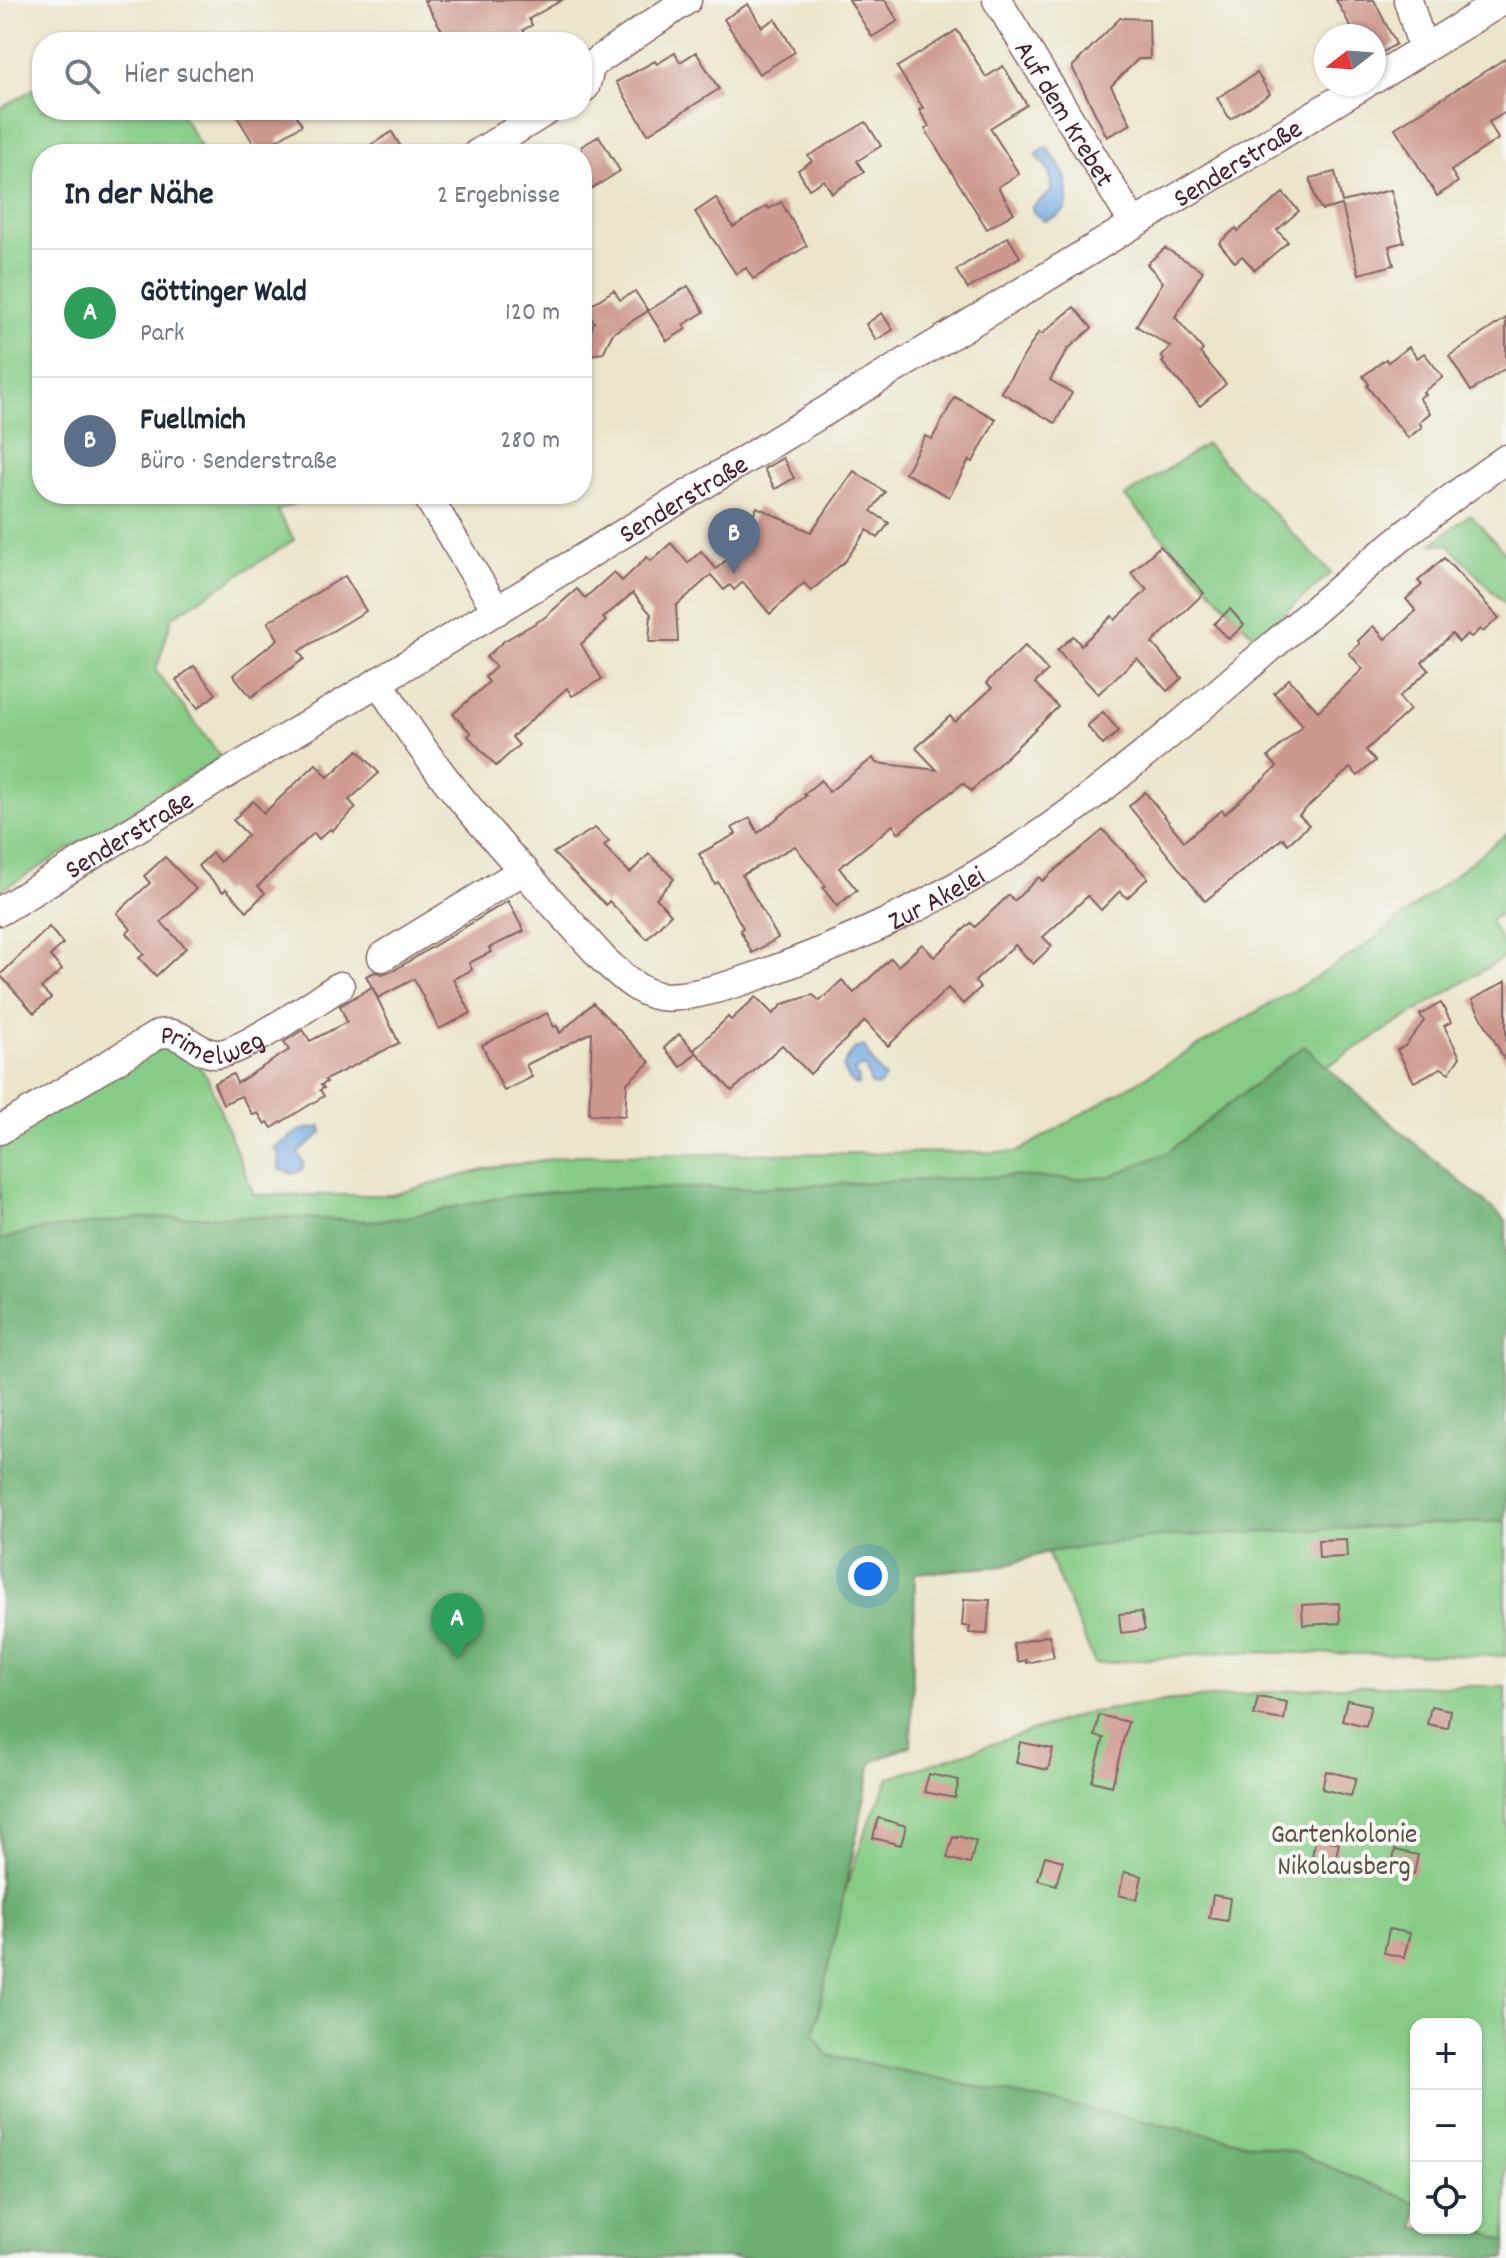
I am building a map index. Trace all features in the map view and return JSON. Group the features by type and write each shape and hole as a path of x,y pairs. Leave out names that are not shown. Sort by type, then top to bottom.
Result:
{"street":[{"path":"592,64 687,0"},
{"name":"Auf dem Krebet","path":"997,0 1134,224"},
{"path":"1408,0 1423,49"},
{"path":"1386,72 1504,0"},
{"name":"Senderstraße","path":"0,911 1345,96"},
{"path":"493,144 532,120"},
{"name":"Zur Akelei","path":"379,681 398,715 437,768 524,870 623,977 658,996 679,996 768,972 834,947 954,889 1086,801 1186,722 1438,507 1506,459"},
{"path":"432,504 497,611"},
{"path":"382,957 524,870"},
{"name":"Primelweg","path":"0,1130 159,1034 174,1034 202,1051 225,1054 340,986"}],"green space":[{"path":"32,90 32,120 185,120 199,144 32,144 32,504 293,504 277,511 294,540 172,617 156,671 221,757 0,891 0,109"},
{"path":"1206,444 1331,573 1256,638 1125,497"},
{"path":"1470,514 1506,554 1506,606 1449,545 1432,544"},
{"name":"Gartenkolonie Nikolausberg","path":"1506,834 1506,910 1490,921 1506,950 1506,956 1326,1067 1506,1220 1506,1656 1229,1652 1095,1664 1047,1552 1004,1566 915,1573 911,1745 872,1762 845,1892 866,1829 889,1778 1086,1713 1163,1701 1341,1686 1506,1686 1506,2258 0,2258 0,1139 158,1043 186,1054 207,1077 254,1195 392,1195 491,1168 578,1155 1017,1152 1364,947"},
{"path":"1304,1046 1372,1108 1506,1220 1506,1521 1159,1537 1047,1552 1004,1566 915,1573 911,1745 872,1762 814,2034 827,2055 1297,2153 1410,2200 1410,2234 1482,2234 1482,2231 1506,2241 1506,2258 0,2258 0,1240 30,1231 139,1218 261,1216 366,1221 403,1218 507,1196 589,1189 746,1188 1009,1176 1075,1179 1111,1176 1166,1153"}],"water":[{"path":"1046,147 1065,176 1068,192 1065,210 1044,221 1033,212 1032,207 1051,192 1050,172 1036,155"},
{"path":"864,1046 885,1078 879,1086 871,1085 863,1066 854,1071 859,1079 858,1085 851,1081 844,1069 854,1049"},
{"path":"321,1127 322,1133 298,1153 304,1163 302,1170 293,1174 279,1169 279,1154 274,1147 302,1130"}],"building":[{"path":"424,0 562,0 529,19 532,25 524,32 443,32"},
{"path":"849,0 885,0 898,21 872,37"},
{"path":"1336,0 1374,0 1386,24 1349,24"},
{"path":"748,4 762,27 775,19 795,52 759,74 724,19"},
{"path":"1120,18 1149,19 1150,59 1138,59 1111,86 1131,124 1107,137 1072,67"},
{"path":"1386,24 1396,44 1386,50"},
{"path":"957,30 986,77 1003,66 1027,105 990,128 1019,174 998,187 1014,213 987,229 925,129 929,126 919,110 923,108 897,67"},
{"path":"696,52 719,89 648,134 616,82 675,53 680,62"},
{"path":"1506,58 1506,112 1489,122 1498,139 1451,171 1458,182 1437,196 1395,128"},
{"path":"1257,73 1270,94 1230,119 1217,98"},
{"path":"239,120 299,120 302,125 277,140 280,144 254,144"},
{"path":"866,122 881,146 857,161 864,172 832,193 824,180 809,189 798,170 812,161 808,156"},
{"path":"392,132 399,144 372,144"},
{"path":"599,136 620,171 592,189 592,144 585,144"},
{"path":"1335,172 1342,202 1391,190 1404,242 1389,246 1394,265 1359,274 1342,205 1322,210 1310,178"},
{"path":"1283,193 1299,211 1277,230 1288,242 1255,270 1242,256 1235,262 1219,243"},
{"path":"716,198 733,227 767,206 769,209 781,202 807,246 753,279 746,268 736,274 695,212"},
{"path":"1008,237 1020,257 968,289 956,270"},
{"path":"1165,248 1203,271 1175,317 1226,384 1200,406 1162,362 1161,356 1171,347 1136,326 1163,282 1147,264"},
{"path":"688,286 704,312 683,325 686,329 667,341 648,311"},
{"path":"614,290 620,300 635,291 648,311 613,333 603,353 592,355 592,304"},
{"path":"1074,307 1092,328 1068,349 1050,380 1072,393 1055,423 1001,392 1039,332 1042,334"},
{"path":"882,313 893,330 876,340 866,324"},
{"path":"1506,318 1506,368 1471,391 1449,356"},
{"path":"1409,347 1417,358 1424,353 1443,377 1419,398 1430,413 1419,422 1422,427 1408,438 1367,386 1369,384 1363,376"},
{"path":"955,397 996,419 973,462 969,460 949,497 905,473 925,436 932,439"},
{"path":"783,458 794,478 775,489 764,469"},
{"path":"854,471 885,492 871,511 889,523 878,538 867,530 845,561 811,591 804,583 770,614 743,582 734,590 730,585 724,590 711,575 676,606 678,642 649,642 651,614 633,593 603,618 606,621 581,644 602,679 572,696 567,688 512,737 519,745 496,766 468,736 471,733 453,714 489,682 485,677 496,667 486,657 504,641 544,618 577,589 585,598 614,572 622,581 647,557 651,561 671,543 688,563 701,551 716,569 738,550 757,507 811,532"},
{"path":"1160,546 1204,593 1152,643 1182,678 1167,691 1137,658 1098,694 1057,650 1073,636 1081,645 1112,616 1115,620 1147,590 1131,573"},
{"path":"1444,558 1499,618 1483,632 1480,629 1471,637 1467,634 1459,642 1452,634 1422,662 1429,670 1399,697 1410,710 1366,750 1375,761 1358,776 1350,768 1299,815 1309,825 1288,844 1283,838 1205,901 1129,806 1145,792 1184,841 1222,810 1225,814 1277,767 1268,757 1303,725 1274,693 1289,679 1318,711 1363,669 1349,653 1360,644 1358,641 1373,626 1385,639 1416,611 1406,599 1422,585 1418,581"},
{"path":"345,576 366,611 299,651 304,659 251,697 233,675 278,639 268,622"},
{"path":"1230,609 1244,625 1229,639 1214,624"},
{"path":"1025,646 1048,671 1035,683 1058,707 971,791 963,783 898,833 893,825 839,868 857,890 837,906 823,888 826,886 795,846 742,875 778,938 752,953 740,930 743,928 699,854 736,834 732,828 750,818 758,833 806,796 804,794 821,780 829,792 873,758 876,763 937,770 916,748 950,716 955,722 992,688 986,683"},
{"path":"194,666 216,694 198,708 176,680"},
{"path":"1103,712 1119,731 1103,745 1087,726"},
{"path":"358,750 379,773 349,800 356,808 319,839 314,833 258,886 265,893 247,911 198,866 212,853 220,862 248,835 233,820 253,801 264,813 316,764 328,777"},
{"path":"595,828 609,841 604,846 630,873 649,854 674,879 656,898 671,914 647,939 609,901 606,905 553,853"},
{"path":"1103,830 1148,878 1127,898 1120,891 1101,910 1088,896 1043,937 1052,946 1033,964 1015,945 975,981 980,988 963,1004 948,988 888,1046 865,1021 810,1074 782,1045 732,1091 694,1050 728,1017 731,1020 756,997 773,1014 783,1004 813,995 820,1001 842,980 854,993 891,958 898,966 922,944 934,957 971,923 975,927 1009,895 1014,901 1039,877 1042,881"},
{"path":"165,857 196,889 161,922 186,948 156,976 139,958 144,954 127,933 131,929 117,913 150,883 144,876"},
{"path":"508,901 524,931 489,948 491,952 469,963 472,970 453,979 471,1013 439,1029 414,979 378,998 366,976 375,972 391,972"},
{"path":"49,927 63,944 50,956 62,970 41,988 51,998 34,1013 0,975"},
{"path":"1506,981 1506,1062 1472,1000"},
{"path":"372,987 399,1043 325,1080 327,1082 321,1085 324,1088 320,1090 324,1096 272,1128 258,1113 253,1115 241,1096 223,1104 214,1083 233,1074 237,1083 289,1050 284,1042 303,1030 310,1041 347,1022 340,1006"},
{"path":"593,1003 650,1062 627,1083 625,1116 589,1114 592,1032 526,1065 532,1077 504,1091 482,1045 547,1013 560,1033"},
{"path":"1441,1003 1451,1022 1444,1026 1460,1057 1449,1073 1441,1068 1414,1082 1397,1050 1405,1046 1424,1021 1420,1015"},
{"path":"679,1034 696,1053 681,1067 664,1048"},
{"path":"1346,1539 1347,1557 1319,1558 1318,1540"},
{"path":"964,1599 990,1600 987,1634 969,1633 970,1626 962,1626"},
{"path":"1339,1603 1340,1623 1303,1625 1302,1605"},
{"path":"1141,1612 1145,1630 1121,1633 1119,1614"},
{"path":"1049,1635 1054,1657 1018,1662 1013,1644"},
{"path":"1258,1697 1287,1702 1284,1720 1254,1715"},
{"path":"1347,1700 1371,1705 1366,1726 1342,1720"},
{"path":"1431,1706 1450,1710 1447,1728 1427,1724"},
{"path":"1099,1715 1128,1722 1112,1786 1092,1781 1104,1738 1095,1736"},
{"path":"1020,1742 1053,1749 1048,1770 1016,1763"},
{"path":"1326,1771 1356,1778 1351,1796 1322,1789"},
{"path":"929,1774 959,1780 955,1798 924,1792"},
{"path":"878,1818 906,1826 901,1845 873,1838"},
{"path":"953,1837 976,1841 970,1864 947,1858"},
{"path":"1316,1838 1339,1843 1335,1861 1312,1856"},
{"path":"1395,1850 1418,1855 1414,1874 1391,1868"},
{"path":"1045,1856 1063,1861 1056,1885 1038,1880"},
{"path":"1124,1872 1142,1876 1137,1900 1119,1895"},
{"path":"1213,1895 1230,1898 1227,1921 1209,1918"},
{"path":"1389,1929 1410,1933 1404,1957 1384,1953"}],"place":[{"name":"Fuellmich","path":"734,574"},
{"name":"Göttinger Wald","path":"457,1659"}]}
